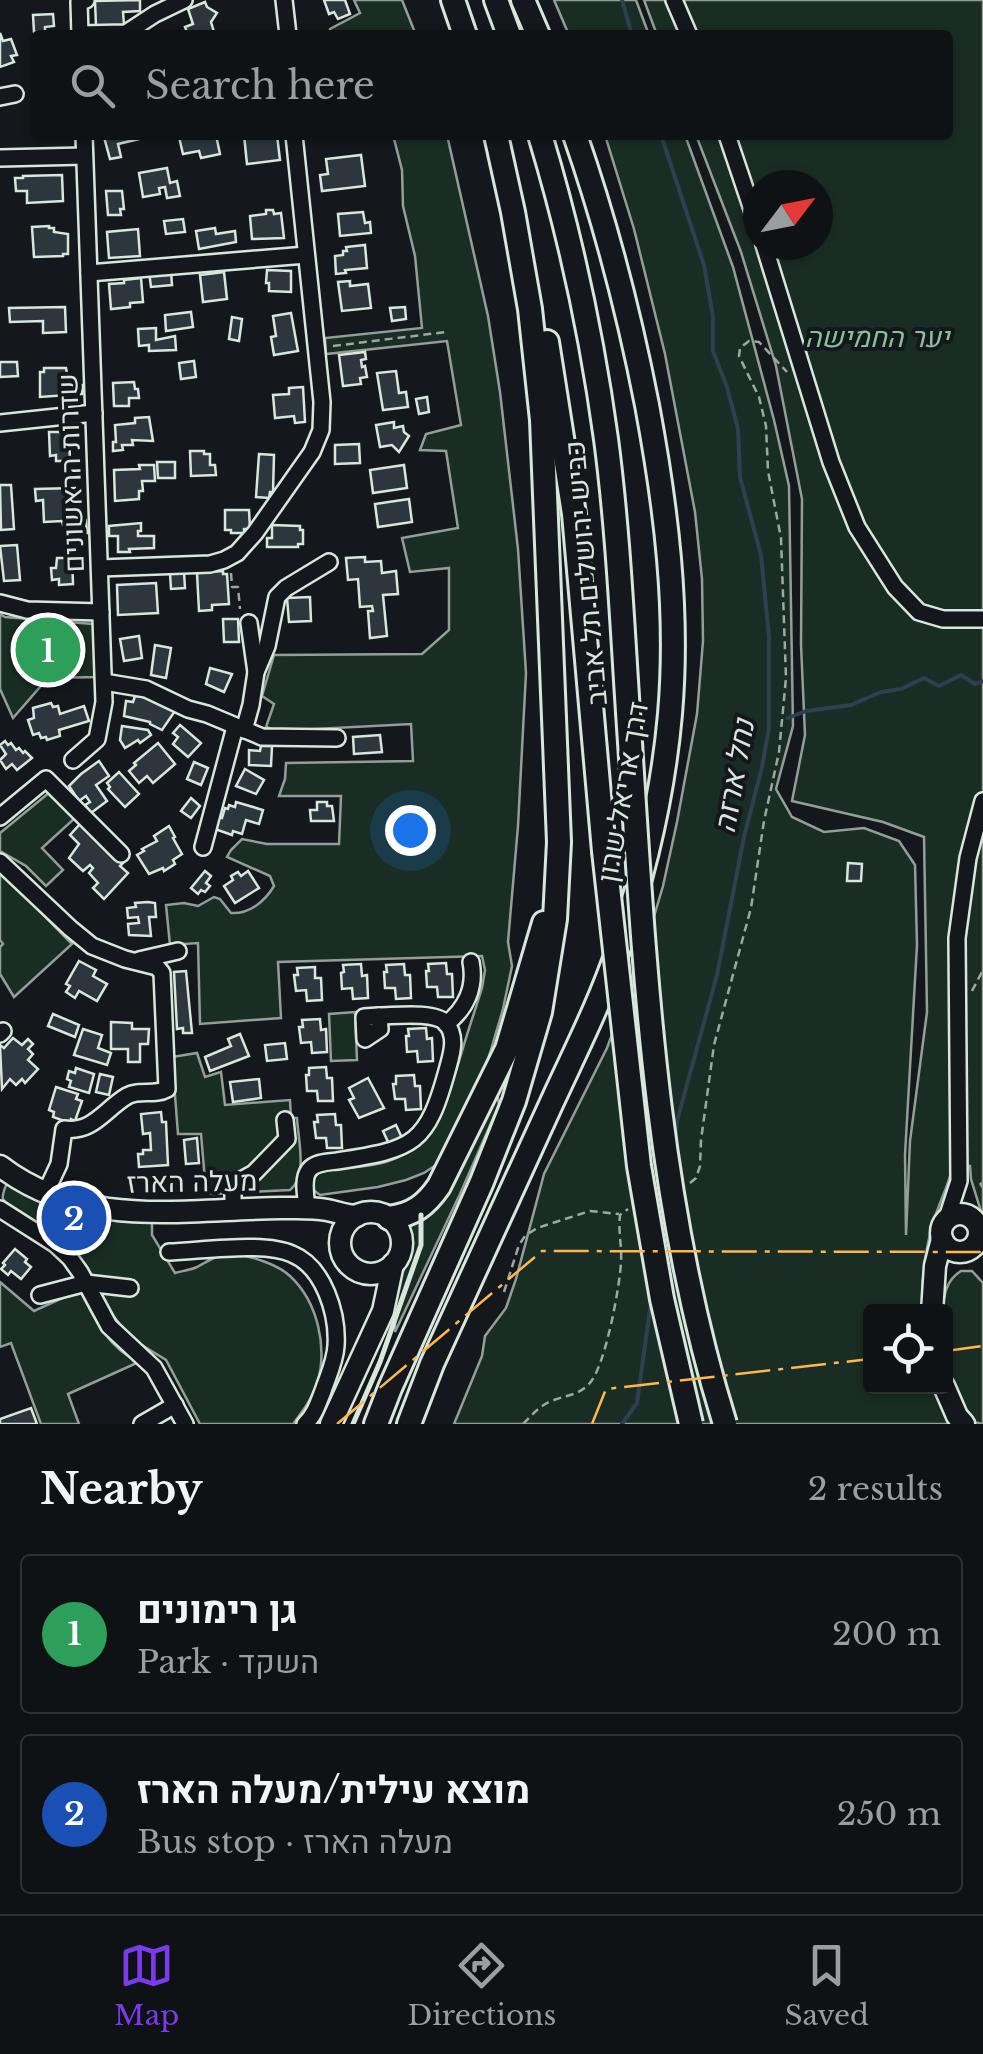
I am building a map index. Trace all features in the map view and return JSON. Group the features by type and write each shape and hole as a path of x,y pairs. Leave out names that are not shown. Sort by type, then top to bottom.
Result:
{"highway":[{"path":"452,0 463,30"},
{"path":"496,0 506,30"},
{"path":"523,0 536,30"},
{"name":"כביש ירושלים תל אביב","path":"498,140 531,262 558,405 574,514 604,851 638,1166 659,1284 691,1424"},
{"name":"דרך אריאל שרון","path":"376,1424 514,1102 548,972 558,876 542,420 530,309 498,140"},
{"name":"כביש ירושלים תל אביב","path":"541,140 593,356 614,516 647,1001 664,1147 695,1316 724,1424"},
{"name":"דרך אריאל שרון","path":"412,1424 432,1364 612,968 650,835 670,716 672,600 662,490 620,277 577,140"},
{"path":"389,1218 415,1211 432,1197 498,1072 558,876"}],"main road":[{"name":"מעלה הארז","path":"0,1166 45,1194 74,1204 125,1212 306,1208 357,1216"},
{"name":"מעלה הארז","path":"275,1208 314,1218 331,1230 340,1246"},
{"path":"331,1424 383,1312 402,1240 389,1218 374,1212 357,1216 347,1224 340,1246 373,1298 372,1326 366,1345"},
{"path":"957,1215 969,1216 981,1236 945,1268 932,1304 935,1266 944,1230 957,1215"},
{"path":"944,1230 949,1248 983,1264"},
{"path":"354,1268 370,1274 394,1264"},
{"path":"948,1394 964,1424"}],"street":[{"path":"130,30 184,0"},
{"path":"284,0 287,30"},
{"path":"674,0 687,30"},
{"path":"80,30 82,1"},
{"name":"שדרות הראשונים","path":"73,760 97,739 104,710 84,140"},
{"path":"100,568 210,564 230,558 255,533 316,444 323,409 294,140"},
{"path":"729,140 743,182"},
{"path":"0,158 84,156"},
{"path":"89,273 306,256"},
{"path":"769,260 856,527 895,586 919,612 943,619 983,619"},
{"path":"0,423 94,413"},
{"path":"202,846 239,728 251,705 277,598 286,588 329,562"},
{"path":"0,603 26,610 101,612"},
{"path":"250,622 256,672"},
{"path":"104,682 146,689 188,709 273,739 337,738"},
{"path":"0,817 46,778 121,854"},
{"path":"944,1230 959,1181 957,938 968,858 983,800"},
{"path":"0,862 92,946 157,967 162,973 167,1090 132,1094 90,1126 64,1129 59,1164 45,1194"},
{"path":"134,961 178,950"},
{"path":"446,1024 466,1002 473,973 471,962"},
{"path":"306,1208 308,1170 397,1148 430,1122 437,1107 452,1051 446,1024 431,1016 378,1016"},
{"path":"233,1209 236,1183 254,1172 287,1139 285,1120"},
{"path":"0,1209 62,1250 80,1272 108,1326 154,1368 184,1424"},
{"path":"169,1252 270,1249 292,1254 310,1266 330,1301 336,1346 332,1368 314,1414 306,1424"},
{"path":"40,1295 86,1283 130,1288"},
{"path":"142,1424 175,1405"}],"path":[{"path":"316,348 446,332"},
{"path":"688,1184 696,1178 700,1166 714,1045 751,908 764,821 780,752 786,678 781,538 768,471 766,426 759,397 739,356 740,348 750,341 759,342 783,369 807,385"},
{"path":"230,558 232,588 238,587 240,611 250,622"},
{"path":"504,1292 519,1245 537,1228 590,1211 620,1214 628,1209"},
{"path":"523,1424 540,1406 574,1395 594,1379 618,1292 620,1214"}],"green space":[{"path":"354,0 402,0 414,30 330,30 360,13"},
{"path":"554,0 636,0 647,30 567,30"},
{"name":"יער החמישה","path":"644,0 983,0 983,1218 970,1166 953,1166 930,1236 923,1304 863,1304 863,1394 936,1394 950,1424 454,1424 482,1356 485,1336 506,1308 544,1174 607,1048 647,940 663,886 697,714 703,641 695,512 665,354 634,229 607,140 687,140 733,267 774,420 789,486 793,726 776,789 792,817 824,832 864,828 899,841 915,865 917,945 905,1155 906,1235 910,1141 927,1012 924,837 883,822 792,801 805,735 802,499 776,366 743,260 833,260 833,170 743,170 743,259 698,140 953,140 953,30 655,30"},
{"path":"394,140 448,140 488,316 500,392 518,549 526,673 508,942 512,966 477,1093 448,1157 406,1180 320,1195 312,1189 311,1182 319,1172 396,1158 411,1150 433,1126 448,1096 482,988 482,956 278,962 281,1018 200,1024 198,943 170,945 166,905 198,906 214,897 231,913 238,913 261,901 274,886 270,876 227,857 242,839 267,844 339,844 341,796 279,796 286,763 413,761 411,724 277,731 266,727 274,704 262,696 274,655 422,654 449,630 449,568 410,572 402,538 458,528 446,451 420,450 426,434 461,425 447,341 326,354 325,338 422,328 415,256 403,206 402,170"},
{"path":"0,614 93,624 98,677 45,678 13,718 0,689"},
{"path":"50,792 75,818 42,848 63,870 46,886 26,866 0,851 0,833"},
{"path":"0,871 72,944 14,997 0,974"},
{"path":"355,1012 357,1060 331,1061 329,1014"},
{"path":"197,1053 205,1077 221,1072 225,1105 290,1100 291,1118 297,1118 301,1157 299,1176 290,1190 206,1192 201,1134 178,1134 172,1057"},
{"path":"497,1091 499,1105 395,1332 395,1292 411,1248 407,1226 415,1222"},
{"path":"8,1181 42,1203 76,1215 152,1220 152,1235 175,1273 233,1254 263,1261 290,1276 308,1299 321,1341 315,1390 293,1424 200,1424 166,1360 132,1339 102,1302 4,1201"},
{"path":"972,1271 983,1283 983,1424 974,1422 953,1384 953,1304 943,1304 949,1283 956,1275"},
{"path":"0,1282 34,1311 80,1290 111,1341 139,1362 68,1394 79,1424 41,1424 11,1343 0,1347"}],"building":[{"path":"140,0 140,11 123,12 124,25 96,26 95,1"},
{"path":"324,0 345,0 350,14 338,19 334,12 329,14"},
{"path":"205,2 217,13 211,22 213,30 186,30 193,24 188,9"},
{"path":"53,14 54,26 34,30 33,15"},
{"path":"0,33 3,41 11,39 17,55 11,56 14,62 0,67"},
{"path":"105,140 135,140 118,144 121,157 110,159"},
{"path":"180,140 217,140 220,154 201,158 199,151 183,154"},
{"path":"245,140 278,140 280,160 247,164"},
{"path":"361,155 365,186 322,191 320,175 328,174 326,159"},
{"path":"167,168 170,183 177,181 180,196 167,198 165,187 159,188 160,194 143,197 139,173"},
{"path":"62,175 63,201 27,203 27,191 16,191 15,178"},
{"path":"106,191 122,191 121,215 108,215"},
{"path":"266,210 281,213 284,238 252,239 250,216 266,214"},
{"path":"363,212 371,233 340,236 338,214"},
{"path":"183,219 185,232 166,234 164,221"},
{"path":"49,226 54,232 68,234 68,254 34,257 32,227"},
{"path":"215,228 216,234 235,231 236,242 199,249 196,231"},
{"path":"138,229 140,256 109,258 107,232"},
{"path":"365,245 367,268 336,274 335,256 343,255 346,247"},
{"path":"267,270 291,271 291,292 269,291"},
{"path":"171,271 172,285 151,287 149,272"},
{"path":"224,272 227,299 203,302 200,275"},
{"path":"141,278 143,302 111,309 109,284"},
{"path":"350,281 350,286 368,284 371,308 342,311 338,282"},
{"path":"65,307 66,332 43,333 43,321 10,322 9,308"},
{"path":"405,307 406,319 392,321 390,308"},
{"path":"191,312 193,327 166,331 165,315"},
{"path":"291,313 298,351 274,355 273,316"},
{"path":"232,317 242,319 239,341 229,339"},
{"path":"156,328 156,340 175,336 176,350 149,351 149,345 139,346 138,329"},
{"path":"365,352 366,359 361,360 367,377 360,378 361,384 343,386 339,355"},
{"path":"194,361 196,377 181,379 179,363"},
{"path":"0,362 17,362 18,376 0,377"},
{"path":"44,368 66,368 69,385 83,385 82,394 40,397 40,372"},
{"path":"396,371 399,393 406,392 408,407 383,410 377,373"},
{"path":"134,382 139,398 129,398 129,406 114,406 113,383"},
{"path":"303,387 305,422 295,423 294,416 275,418 273,395 289,394 289,388"},
{"path":"427,397 429,412 419,414 416,399"},
{"path":"149,417 153,441 132,440 133,445 122,445 123,450 113,451 115,425"},
{"path":"394,422 394,428 403,426 409,436 399,452 392,445 380,447 376,425"},
{"path":"49,432 69,432 70,461 56,461 56,455 50,456"},
{"path":"359,444 360,463 335,464 335,445"},
{"path":"190,451 210,454 210,465 215,465 216,475 191,476"},
{"path":"259,454 274,455 273,492 269,498 256,497"},
{"path":"157,462 175,462 175,478 158,478"},
{"path":"139,465 154,465 155,481 142,481 139,499 115,501 114,470 140,469"},
{"path":"404,465 407,488 373,493 370,470"},
{"path":"0,485 11,485 14,529 1,530"},
{"path":"75,488 76,521 86,520 87,533 77,533 77,529 69,529 62,521 44,522 43,500 36,501 35,489"},
{"path":"409,499 412,522 378,527 375,504"},
{"path":"225,510 249,510 250,529 244,529 244,533 225,530"},
{"path":"141,523 138,536 154,536 154,548 118,552 118,536 109,536 109,526"},
{"path":"272,525 300,526 303,544 267,547"},
{"path":"17,545 20,580 4,581 0,546"},
{"path":"365,557 365,562 381,561 382,573 396,571 398,594 383,595 387,636 370,638 368,611 373,611 372,606 360,607 358,579 348,580 346,558"},
{"path":"57,558 72,558 73,584 59,585 59,579 52,580 51,568 56,568"},
{"path":"184,572 185,588 171,589 170,573"},
{"path":"197,573 227,574 229,604 199,611"},
{"path":"156,583 158,613 118,615 117,585"},
{"path":"310,597 311,621 289,622 287,598"},
{"path":"223,619 238,619 239,642 224,642"},
{"path":"36,629 45,642 31,651 23,638"},
{"path":"139,636 142,658 124,661 120,639"},
{"path":"155,645 171,648 166,678 151,675"},
{"path":"210,668 232,674 224,692 206,684"},
{"path":"135,696 150,698 175,711 162,730 150,722 124,716 126,701 133,702"},
{"path":"51,703 58,706 60,714 84,706 89,721 59,730 60,736 47,740 39,733 33,735 28,720 34,718 33,708"},
{"path":"180,725 201,743 188,757 173,744 178,737 173,733"},
{"path":"122,726 148,730 151,735 125,748 120,740"},
{"path":"380,735 382,752 354,754 353,737"},
{"path":"5,741 32,758 17,770 12,764 6,769 0,760 6,754 0,745"},
{"path":"158,743 175,764 153,783 147,776 139,783 129,771"},
{"path":"261,746 272,746 271,766 249,765 249,750 260,751"},
{"path":"99,761 109,776 96,785 107,801 91,813 85,805 90,802 86,796 79,801 69,786"},
{"path":"194,762 208,768 201,785 187,779"},
{"path":"245,769 264,780 256,794 236,786"},
{"path":"119,772 139,794 125,807 108,789 107,783"},
{"path":"191,798 200,806 191,818 181,811"},
{"path":"236,802 263,810 259,824 246,820 242,834 215,829 225,808 235,807"},
{"path":"317,802 332,806 334,821 311,821 310,810 317,810"},
{"path":"81,823 123,863 120,866 128,873 104,899 93,888 98,883 89,873 93,868 90,865 83,871 69,858 79,844 70,835"},
{"path":"169,826 182,854 164,871 163,868 149,874 137,855 157,841 154,836"},
{"path":"848,863 862,864 861,881 847,881"},
{"path":"205,871 211,876 206,883 210,886 198,894 191,888"},
{"path":"248,871 259,888 235,903 224,886 233,880 231,876"},
{"path":"155,903 156,917 149,917 151,936 129,935 128,924 139,923 138,917 128,918 127,908"},
{"path":"79,961 96,970 93,976 107,984 97,1001 79,991 75,998 66,992 70,986 66,984"},
{"path":"446,963 447,974 452,974 453,997 438,997 437,987 427,987 426,971 428,964"},
{"path":"361,964 362,976 367,975 368,998 353,999 352,988 342,989 341,973 343,965"},
{"path":"404,964 405,975 410,975 411,998 396,999 395,988 385,988 384,972 386,965"},
{"path":"315,967 315,978 321,978 322,1000 307,1001 306,990 296,991 294,975 298,975 297,968"},
{"path":"186,971 192,1033 177,1029 174,972"},
{"path":"53,1014 79,1025 75,1037 48,1026"},
{"path":"320,1019 321,1030 326,1029 327,1052 312,1053 311,1042 301,1043 299,1027 303,1027 302,1020"},
{"path":"111,1022 132,1023 132,1029 149,1029 148,1044 140,1044 140,1062 128,1062 128,1049 111,1049"},
{"path":"426,1028 427,1039 432,1038 433,1061 418,1062 417,1051 407,1052 406,1036 408,1029"},
{"path":"83,1029 102,1035 98,1048 111,1053 107,1065 74,1055"},
{"path":"240,1034 249,1056 210,1071 205,1057 231,1046 228,1039"},
{"path":"13,1038 22,1045 28,1039 33,1044 28,1049 33,1054 28,1060 38,1069 25,1083 22,1079 16,1085 10,1079 2,1089 0,1045 4,1048"},
{"path":"285,1043 287,1059 267,1061 265,1045"},
{"path":"326,1067 327,1078 332,1078 333,1101 318,1101 317,1091 307,1091 306,1075 309,1068"},
{"path":"76,1068 94,1074 89,1093 69,1087 69,1071 75,1073"},
{"path":"100,1074 113,1077 109,1095 96,1092"},
{"path":"414,1075 415,1086 420,1086 421,1109 406,1110 405,1099 395,1099 393,1084 396,1076"},
{"path":"368,1078 384,1108 359,1118 349,1100 354,1098 349,1088"},
{"path":"259,1079 261,1098 233,1102 230,1082"},
{"path":"56,1087 78,1094 76,1099 82,1101 75,1121 53,1117 54,1112 49,1110"},
{"path":"161,1112 162,1122 166,1122 168,1165 139,1167 138,1154 151,1150 150,1133 143,1134 141,1114"},
{"path":"335,1114 336,1125 341,1125 342,1148 327,1148 326,1138 316,1138 314,1122 318,1122 317,1115"},
{"path":"396,1125 402,1138 389,1144 383,1131"},
{"path":"197,1138 199,1163 186,1164 184,1140"},
{"path":"15,1249 31,1267 21,1279 1,1269"},
{"path":"31,1408 37,1424 0,1424 0,1419"}],"waterway":[{"name":"נחל ארזה","path":"622,0 631,30"},
{"name":"נחל ארזה","path":"663,140 704,265 713,317 713,351 738,429 740,477 761,555 769,637 769,728 762,767 717,975 675,1139"},
{"path":"788,718 806,711 851,705 924,678 939,686 961,675 975,684 983,681"},
{"name":"נחל ארזה","path":"661,1233 665,1208"},
{"name":"נחל ארזה","path":"622,1424 637,1403 651,1302"}],"wall":[{"path":"353,1424 380,1362 421,1245 421,1215"}],"power":[{"path":"337,1424 542,1251 983,1252"},
{"path":"953,1350 983,1346"},
{"path":"592,1424 606,1389 863,1360"}],"place":[{"name":"גן רימונים","path":"48,650"},
{"name":"מוצא עילית/מעלה הארז","path":"74,1218"}]}
